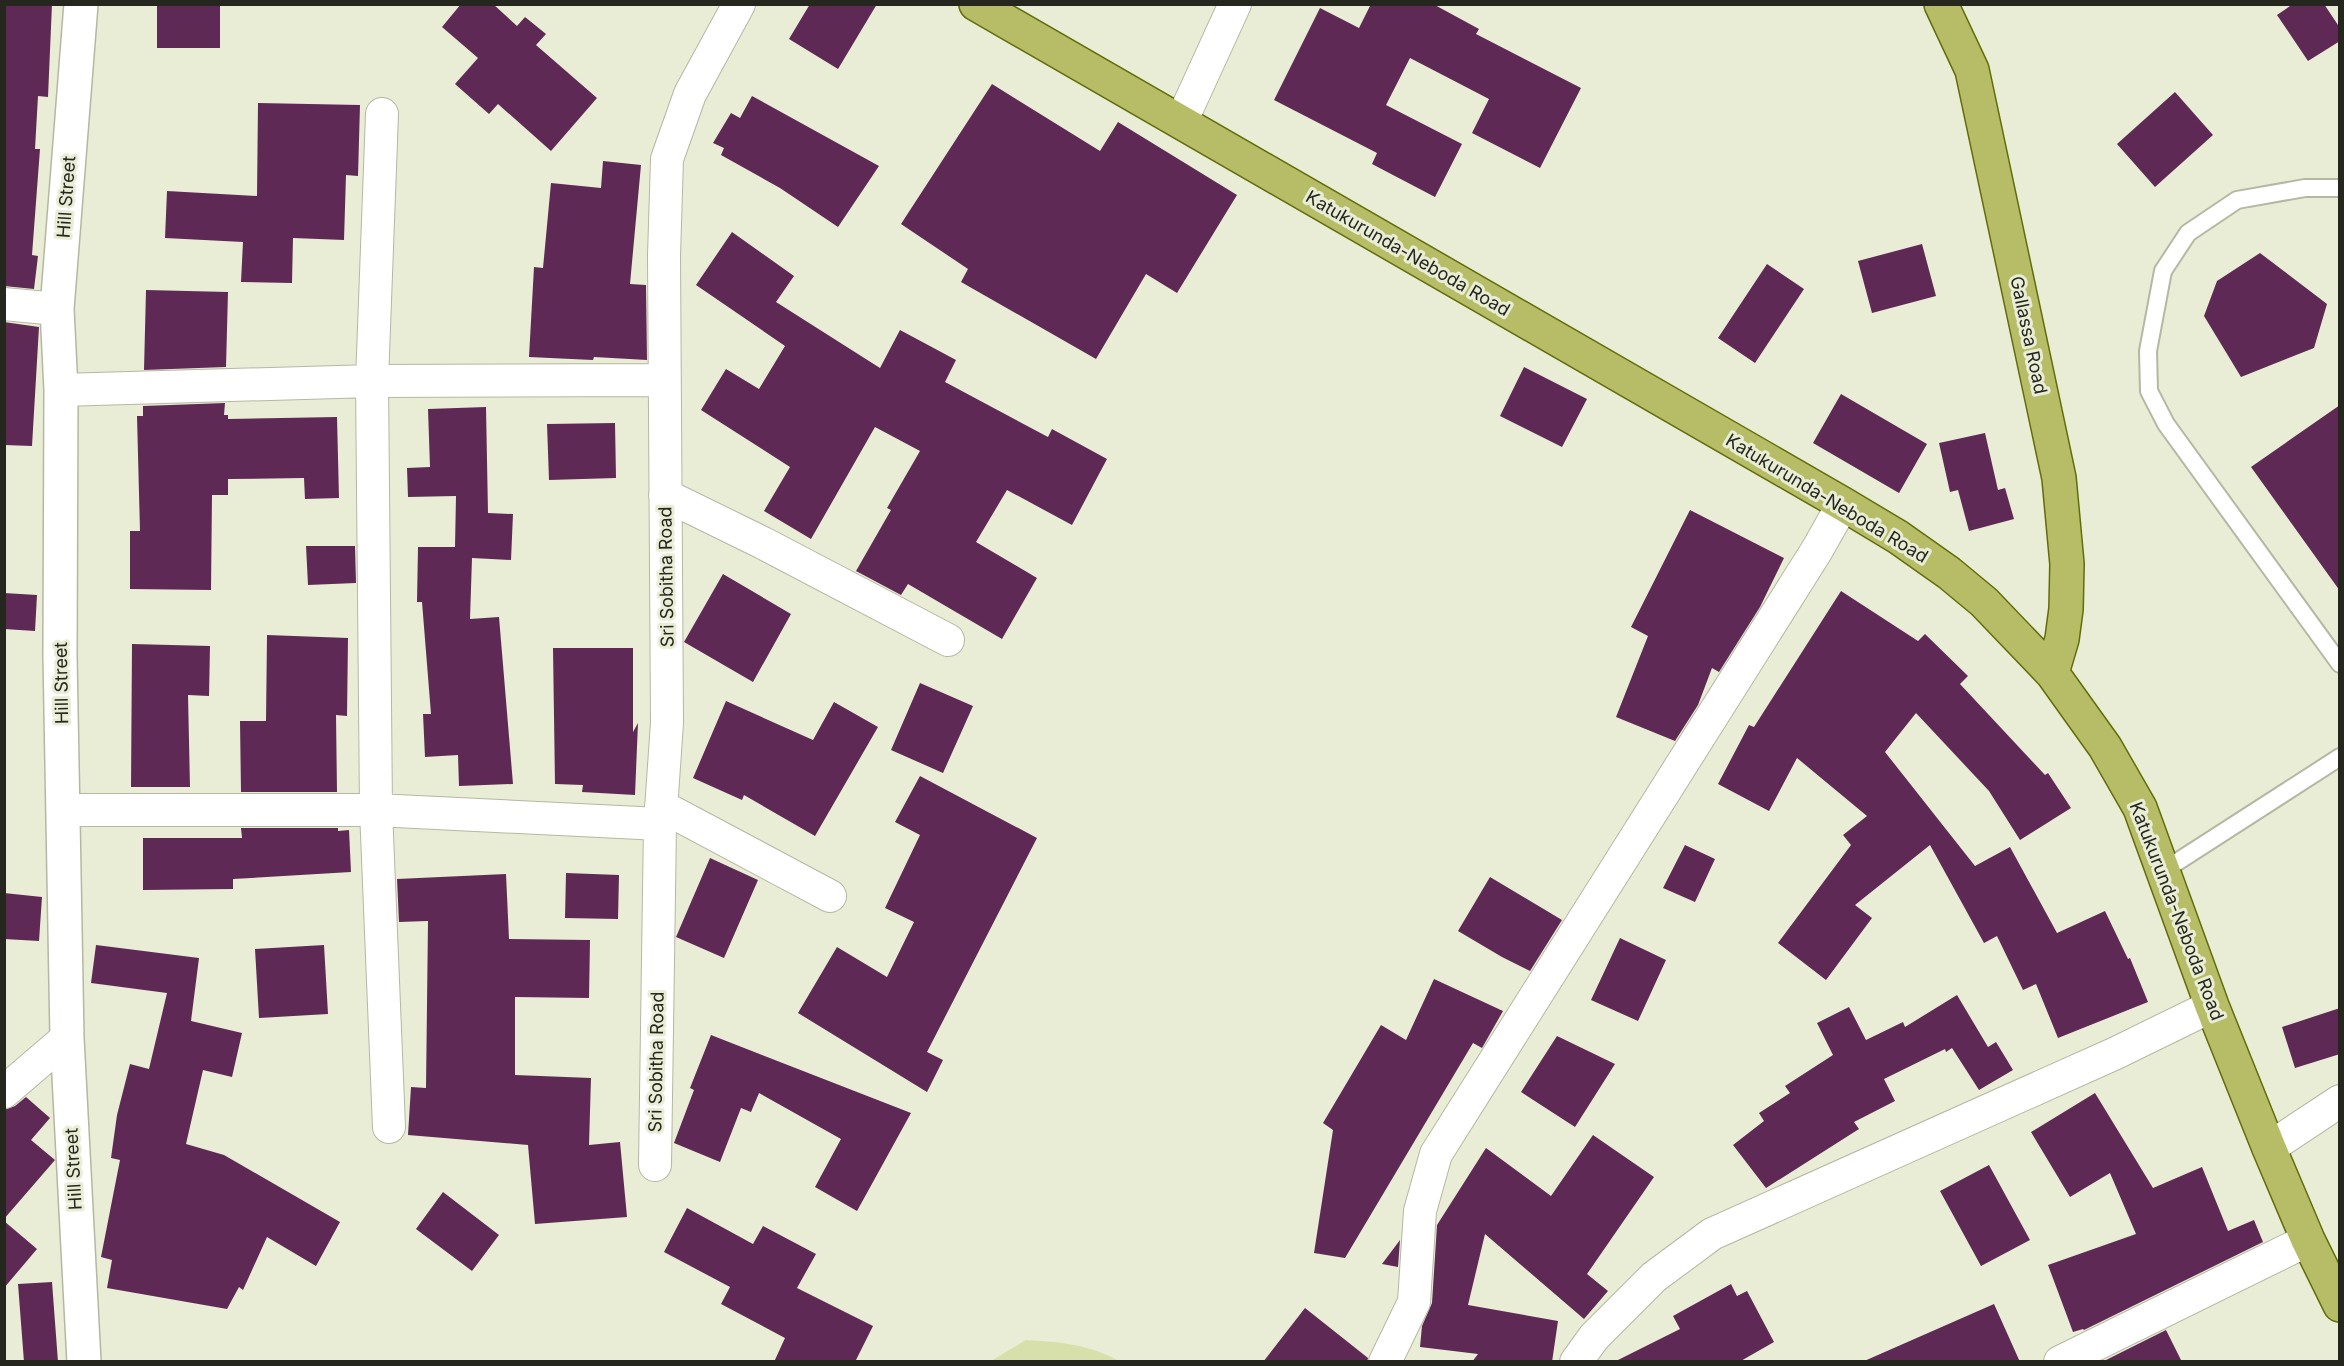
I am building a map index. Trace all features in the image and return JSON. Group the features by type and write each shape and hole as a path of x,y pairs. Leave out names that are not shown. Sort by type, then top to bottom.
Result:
{"main road":[{"name":"Hill Street","path":"81,4 57,309 60,390 60,655 67,1038 84,1362"},
{"name":"Katukurunda-Neboda Road","path":"976,4 1843,504 1898,537 1949,573 1984,602 2052,673 2122,775 2140,808 2212,1006 2269,1148 2308,1240 2340,1305"},
{"name":"Gallassa Road","path":"1941,4 1972,70 2059,478 2067,564 2066,609 2062,639 2052,673"}],"street":[{"name":"Sri Sobitha Road","path":"655,1165 660,815 667,723 664,256 667,159 690,93 739,4"},
{"path":"1181,122 1235,4"},
{"path":"382,114 372,381 376,810 389,1127"},
{"path":"4,304 57,309"},
{"path":"60,390 372,381 664,380"},
{"path":"665,495 763,543 948,640"},
{"path":"1385,1362 1414,1302 1420,1211 1436,1154 1817,550 1843,504"},
{"path":"63,810 376,810 660,815 830,896"},
{"path":"1576,1362 1594,1337 1654,1277 1712,1234 2116,1053 2212,1006"},
{"path":"4,1092 67,1038"},
{"path":"2269,1148 2340,1101"},
{"path":"2060,1362 2308,1240"}],"lane":[{"path":"2340,188 2306,188 2237,200 2188,233 2163,271 2148,351 2149,391 2166,424 2340,664"},
{"path":"2163,872 2340,757"}],"green space":[{"path":"1026,1340 1085,1347 1119,1361 991,1361"}],"building":[{"path":"4,4 52,4 48,97 38,96 35,149 40,149 32,255 38,256 34,289 4,286"},
{"path":"157,4 220,4 220,48 157,48"},
{"path":"461,4 493,4 517,26 525,17 546,34 536,45 597,98 551,151 498,104 489,114 455,84 478,58 442,27"},
{"path":"810,4 877,4 838,69 789,39"},
{"path":"1371,4 1433,4 1479,29 1476,34 1581,88 1540,168 1472,133 1489,99 1410,58 1386,105 1462,144 1435,197 1372,164 1377,153 1274,100 1320,8 1359,28"},
{"path":"2293,4 2324,4 2340,28 2340,41 2308,61 2277,15"},
{"path":"992,84 1100,151 1118,122 1237,195 1177,293 1146,274 1096,359 961,282 968,269 901,224"},
{"path":"2175,92 2213,135 2155,187 2117,144"},
{"path":"752,96 879,166 838,227 780,188 721,155 724,148 713,143 731,113 740,118"},
{"path":"258,103 360,105 358,176 346,175 344,240 293,238 292,283 241,282 243,242 165,238 167,191 257,196"},
{"path":"603,161 641,165 630,284 646,285 647,360 529,357 534,267 543,268 551,183 601,188"},
{"path":"732,232 794,276 776,302 880,368 900,330 956,360 945,382 1048,437 1052,429 1107,459 1072,525 1007,490 976,542 1037,578 1002,639 908,584 901,595 856,571 891,510 887,508 920,451 875,427 811,539 764,511 790,467 701,410 726,369 759,389 785,346 696,285"},
{"path":"1922,244 1936,296 1872,313 1858,261"},
{"path":"2260,253 2327,304 2314,348 2241,377 2204,316 2217,281"},
{"path":"1767,264 1804,289 1755,363 1718,338"},
{"path":"146,290 228,292 226,367 144,370"},
{"path":"4,322 39,327 32,446 4,445"},
{"path":"1524,367 1587,399 1562,447 1500,416"},
{"path":"1841,394 1927,444 1899,493 1813,443"},
{"path":"225,403 224,415 228,415 228,419 337,417 339,498 305,499 304,478 228,479 228,495 212,495 211,590 130,589 130,531 140,531 137,416 143,416 143,406"},
{"path":"2340,405 2340,591 2251,467"},
{"path":"486,407 488,513 513,514 511,560 472,558 470,619 499,617 513,784 459,786 458,755 425,757 423,714 431,714 422,602 417,602 418,547 455,547 456,496 408,497 407,468 430,467 428,409"},
{"path":"615,423 616,478 549,480 547,424"},
{"path":"1985,433 1998,490 2005,488 2014,519 1969,531 1958,490 1950,492 1939,443"},
{"path":"1690,510 1784,558 1760,607 1719,672 1712,668 1698,705 1675,741 1616,717 1648,636 1631,627"},
{"path":"306,546 355,546 356,583 308,585"},
{"path":"723,574 791,614 753,682 684,642"},
{"path":"1841,591 1918,641 1925,634 1968,676 1960,684 2045,775 2048,773 2071,808 2020,840 1989,791 1916,713 1885,752 1975,866 2010,847 2057,933 2105,911 2128,959 2130,958 2148,1002 2058,1038 2036,984 2023,990 1997,936 1984,943 1930,845 1855,905 1872,918 1826,980 1778,943 1851,845 1843,835 1867,816 1797,758 1769,811 1718,784 1749,725 1754,727"},
{"path":"4,593 37,595 35,631 4,629"},
{"path":"267,635 348,638 347,716 336,715 337,792 241,792 240,721 266,721"},
{"path":"132,644 210,646 209,696 188,695 190,787 131,787"},
{"path":"553,648 633,648 633,732 638,723 635,795 582,792 583,785 555,784"},
{"path":"920,683 973,706 943,773 891,750"},
{"path":"726,701 813,740 834,702 878,727 815,836 744,795 742,800 693,778"},
{"path":"920,776 1037,838 927,1052 943,1060 927,1092 798,1013 837,947 887,977 914,922 885,908 920,835 895,822"},
{"path":"241,828 349,830 351,872 233,879 233,889 143,890 143,838 242,838"},
{"path":"1685,845 1715,859 1695,902 1663,888"},
{"path":"710,858 758,880 724,958 676,937"},
{"path":"566,873 619,875 618,919 565,918"},
{"path":"506,874 509,939 590,940 589,998 515,997 515,1075 591,1078 589,1145 620,1142 627,1217 535,1224 528,1145 408,1135 411,1087 426,1088 428,921 399,922 397,879"},
{"path":"1490,877 1562,920 1530,971 1458,931"},
{"path":"4,893 42,897 39,941 4,939"},
{"path":"1620,938 1666,960 1638,1021 1591,1000"},
{"path":"96,945 199,958 191,1021 242,1033 232,1077 203,1070 186,1144 224,1155 340,1222 316,1266 267,1237 243,1290 239,1287 227,1309 107,1288 112,1260 101,1257 120,1160 111,1158 117,1115 130,1064 149,1069 167,993 91,983"},
{"path":"324,945 328,1014 259,1018 255,949"},
{"path":"1434,979 1503,1011 1482,1048 1473,1043 1345,1258 1314,1253 1333,1130 1323,1123 1381,1025 1406,1040"},
{"path":"1957,995 1988,1047 1996,1042 2013,1070 1979,1090 1952,1048 1946,1052 1945,1049 1884,1079 1895,1101 1854,1122 1859,1129 1766,1188 1733,1145 1764,1121 1759,1113 1790,1093 1785,1086 1833,1055 1817,1023 1849,1007 1866,1040 1903,1022 1905,1027"},
{"path":"2340,1008 2340,1054 2295,1068 2282,1027"},
{"path":"711,1035 911,1113 857,1211 815,1187 841,1139 759,1093 751,1112 741,1108 720,1162 674,1143 694,1090 690,1088"},
{"path":"1557,1036 1615,1064 1575,1127 1521,1092"},
{"path":"2095,1093 2153,1188 2202,1167 2228,1231 2254,1220 2263,1242 2084,1330 2073,1332 2048,1265 2136,1234 2110,1173 2070,1197 2031,1132"},
{"path":"26,1097 50,1118 31,1140 55,1160 4,1219 4,1110 15,1106"},
{"path":"1593,1135 1654,1177 1587,1274 1608,1291 1584,1319 1485,1234 1468,1305 1558,1321 1552,1362 1472,1362 1478,1354 1420,1347 1422,1326 1432,1303 1437,1225 1486,1148 1551,1196"},
{"path":"1989,1165 2030,1240 1981,1266 1940,1191"},
{"path":"443,1192 499,1235 472,1271 416,1229"},
{"path":"687,1208 753,1244 763,1226 816,1254 797,1288 873,1326 855,1362 774,1362 785,1338 721,1304 730,1287 664,1252"},
{"path":"4,1221 37,1249 4,1288"},
{"path":"1400,1240 1398,1267 1382,1264"},
{"path":"52,1282 58,1362 24,1362 18,1284"},
{"path":"1731,1284 1737,1296 1747,1291 1774,1342 1739,1362 1614,1362 1680,1329 1673,1316"},
{"path":"1994,1304 2020,1362 1862,1362"},
{"path":"1305,1308 1368,1358 1367,1362 1263,1362"},
{"path":"2166,1330 2182,1362 2102,1362"}]}
